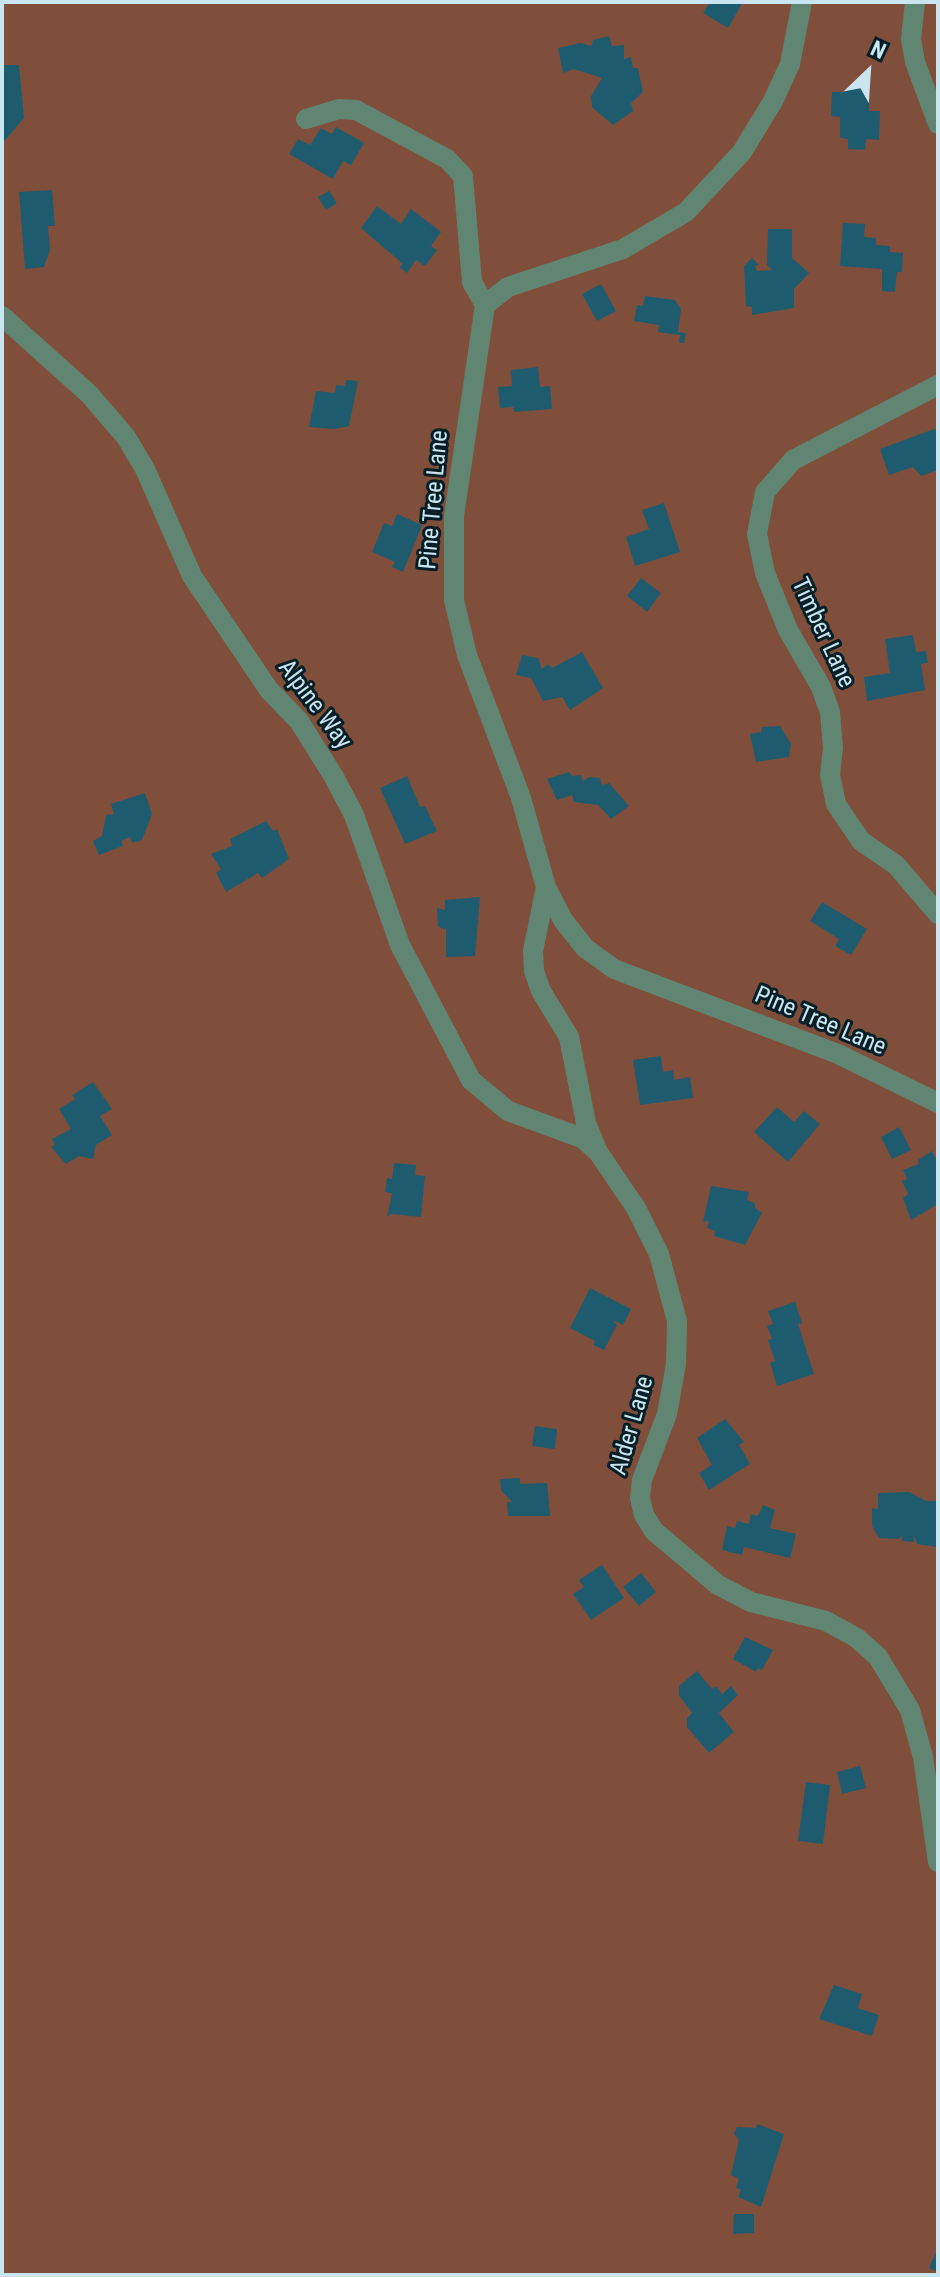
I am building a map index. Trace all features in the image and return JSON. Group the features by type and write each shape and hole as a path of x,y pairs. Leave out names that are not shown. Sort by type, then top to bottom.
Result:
{"street":[{"path":"306,119 339,109 356,110 447,159 463,176 472,282 485,305 508,287 623,249 686,212 742,152 773,101 790,64 802,2"},
{"path":"915,2 911,39 915,62 938,124"},
{"name":"Pine Tree Lane","path":"485,305 454,516 454,600 467,655 521,798 546,887 577,939 614,969 838,1054 938,1103"},
{"name":"Alpine Way","path":"2,316 89,394 126,437 145,469 192,576 269,690 299,721 319,750 354,815 400,945 471,1080 508,1111 582,1138 598,1152"},
{"name":"Timber Lane","path":"938,385 793,460 765,492 758,513 757,534 765,573 788,630 821,687 830,712 833,748 830,775 836,804 861,841 896,865 938,914"},
{"name":"Alder Lane","path":"546,887 533,951 534,971 541,991 569,1037 586,1123 598,1152 636,1208 659,1254 677,1321 676,1364 667,1414 642,1480 640,1498 644,1515 654,1531 718,1585 751,1602 826,1621 857,1638 878,1657 910,1710 923,1757 938,1862"}],"shaded area":[{"path":"2,2 938,2 938,2275 2,2275"}],"building":[{"path":"710,2 743,2 728,28 703,13"},
{"path":"609,36 612,46 624,45 624,59 631,57 633,68 638,68 643,92 631,103 633,111 613,125 592,107 591,96 602,78 574,69 563,73 558,48 581,43 591,46 593,40"},
{"path":"2,65 19,65 24,118 2,144"},
{"path":"851,87 869,90 869,111 880,111 879,140 866,139 865,150 848,149 848,139 840,138 840,117 831,116 832,92 844,92"},
{"path":"336,127 364,143 351,165 343,161 333,179 289,154 298,139 310,145 321,128 332,134"},
{"path":"52,190 55,226 48,226 50,250 44,267 25,269 19,192"},
{"path":"329,191 337,203 326,210 318,197"},
{"path":"377,206 401,224 411,209 441,232 431,246 437,250 425,266 416,260 407,273 399,267 403,264 361,228"},
{"path":"843,223 865,224 864,237 876,238 876,245 890,246 890,252 903,253 902,272 897,272 895,292 882,291 882,269 840,266"},
{"path":"768,229 792,229 792,258 809,273 794,289 794,308 752,315 752,307 746,306 744,266 752,258 759,265 755,266 757,271 772,270 767,265"},
{"path":"601,284 616,311 597,321 582,294"},
{"path":"645,296 675,300 681,309 678,332 686,333 684,343 679,343 680,335 658,332 659,325 634,321 637,305 643,306"},
{"path":"538,367 540,387 550,386 552,409 514,412 513,407 500,408 498,387 512,386 511,370"},
{"path":"346,380 358,381 349,426 334,429 309,427 316,391 335,393 336,385 345,386"},
{"path":"934,429 938,431 938,470 921,476 913,467 889,475 880,449"},
{"path":"664,503 680,552 635,566 626,537 649,529 642,510"},
{"path":"397,514 422,525 403,572 392,567 395,562 372,552 384,523 392,526"},
{"path":"641,578 661,593 647,612 627,596"},
{"path":"913,635 916,652 926,651 928,663 921,664 925,690 867,701 864,677 890,673 885,639"},
{"path":"582,652 603,688 570,710 562,697 543,701 531,678 516,675 522,655 538,658 542,669 548,664 552,668"},
{"path":"780,726 791,744 789,757 756,762 750,734 761,732 762,727"},
{"path":"569,772 572,776 581,775 583,781 589,777 600,778 602,785 609,783 629,806 611,819 598,805 574,802 572,795 557,800 547,779"},
{"path":"407,776 420,807 425,806 437,831 405,844 380,788"},
{"path":"145,793 152,814 142,840 132,843 130,837 121,841 123,846 99,855 93,841 102,836 106,815 114,814 111,804"},
{"path":"266,821 273,831 277,829 289,859 262,878 258,873 226,892 216,873 221,869 211,854 232,846 230,839"},
{"path":"480,897 475,956 446,957 446,929 438,927 437,908 445,910 445,900"},
{"path":"822,902 867,929 851,955 835,946 839,939 810,921"},
{"path":"661,1056 663,1072 673,1070 674,1080 690,1077 693,1098 640,1105 633,1060"},
{"path":"93,1082 112,1109 100,1116 112,1135 96,1145 93,1159 79,1156 66,1164 51,1147 55,1145 52,1139 71,1129 59,1109 75,1099 72,1095"},
{"path":"777,1107 794,1122 804,1111 820,1124 788,1162 754,1132"},
{"path":"899,1127 911,1150 892,1159 881,1137"},
{"path":"932,1151 938,1162 938,1204 911,1220 903,1198 908,1194 902,1181 907,1179 903,1170 919,1164 918,1160"},
{"path":"394,1163 416,1165 415,1175 425,1176 421,1217 391,1214 387,1217 392,1193 385,1192 387,1178 392,1179"},
{"path":"711,1186 749,1192 747,1200 755,1203 755,1208 762,1213 745,1245 714,1236 715,1231 707,1228 709,1221 703,1222"},
{"path":"590,1288 631,1309 623,1325 613,1320 617,1325 604,1350 593,1345 595,1341 570,1328"},
{"path":"795,1302 802,1323 798,1324 814,1374 777,1386 770,1363 775,1361 768,1340 772,1339 767,1326 773,1324 768,1311"},
{"path":"725,1419 744,1442 739,1445 750,1464 709,1490 699,1473 712,1465 697,1438"},
{"path":"535,1426 557,1429 555,1449 532,1446"},
{"path":"520,1478 520,1484 547,1483 550,1516 508,1516 507,1502 512,1502 501,1490 500,1479"},
{"path":"909,1492 926,1501 938,1501 937,1547 917,1544 914,1536 914,1542 902,1541 902,1535 899,1539 879,1538 872,1526 872,1508 878,1509 878,1493"},
{"path":"763,1505 775,1510 770,1528 796,1534 790,1558 744,1547 742,1555 722,1550 727,1526 735,1528 737,1521 749,1524 751,1514 758,1516"},
{"path":"602,1565 624,1598 591,1620 573,1594 584,1587 579,1580"},
{"path":"641,1573 656,1592 639,1606 623,1587"},
{"path":"745,1637 773,1650 762,1670 758,1668 756,1672 733,1659"},
{"path":"697,1671 712,1689 716,1686 722,1694 731,1686 738,1695 719,1713 734,1732 709,1753 687,1727 687,1718 692,1713 679,1695 679,1686"},
{"path":"860,1766 866,1788 842,1794 837,1772"},
{"path":"806,1782 830,1785 823,1844 798,1841"},
{"path":"834,1985 862,1994 858,2008 879,2015 872,2036 819,2019"},
{"path":"757,2124 784,2134 761,2207 738,2197 741,2190 736,2188 739,2179 731,2175 739,2140 734,2134 737,2127 756,2128"},
{"path":"734,2214 754,2214 754,2233 733,2234"},
{"path":"938,2247 938,2272 929,2268"}]}
